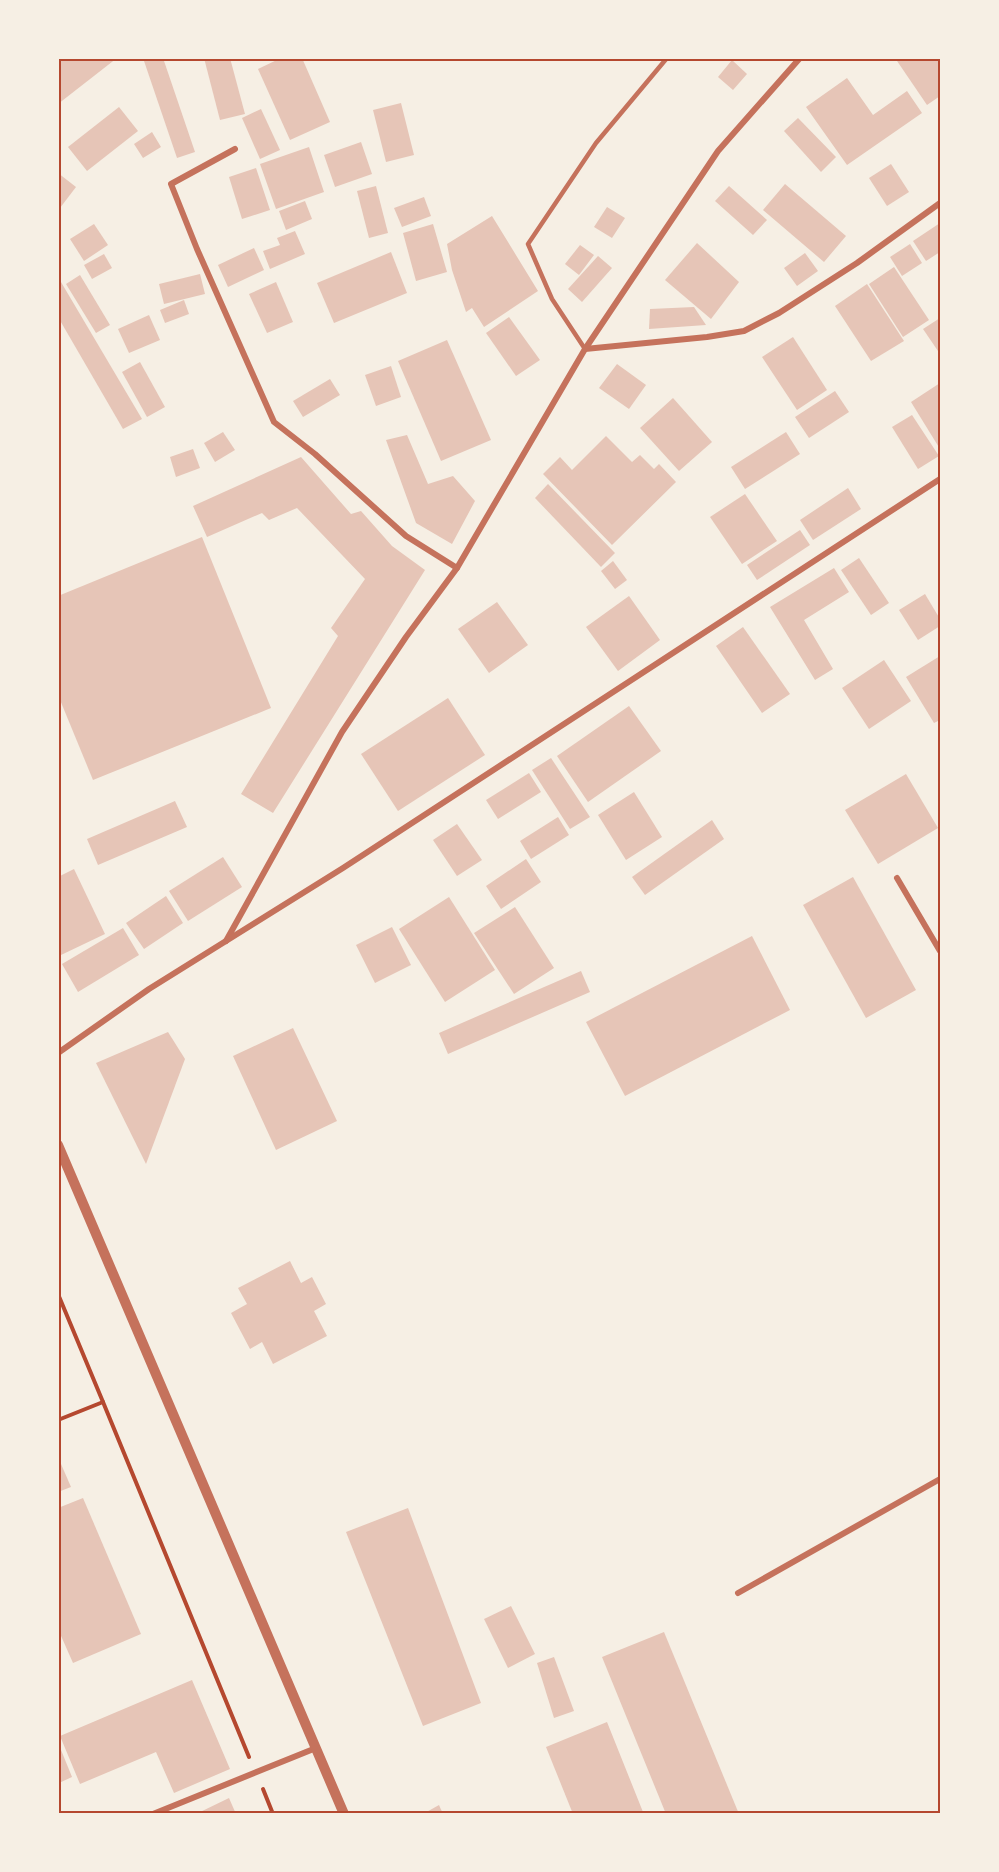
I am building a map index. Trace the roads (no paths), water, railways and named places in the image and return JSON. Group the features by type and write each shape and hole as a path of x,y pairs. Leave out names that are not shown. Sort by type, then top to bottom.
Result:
{"street":[{"path":"226,941 342,732 406,637 457,568 585,349 718,151 800,58"},
{"path":"235,149 171,184 197,249 274,422 315,454 406,536 457,568"},
{"path":"585,349 744,331 779,313 857,263 940,203"},
{"path":"58,1053 149,989 343,868 940,479"},
{"path":"897,878 940,951"},
{"path":"58,1145 344,1814"},
{"path":"738,1593 940,1479"},
{"path":"153,1814 316,1748"}],"lane":[{"path":"585,349 552,299 528,244 596,143 667,58"}]}
